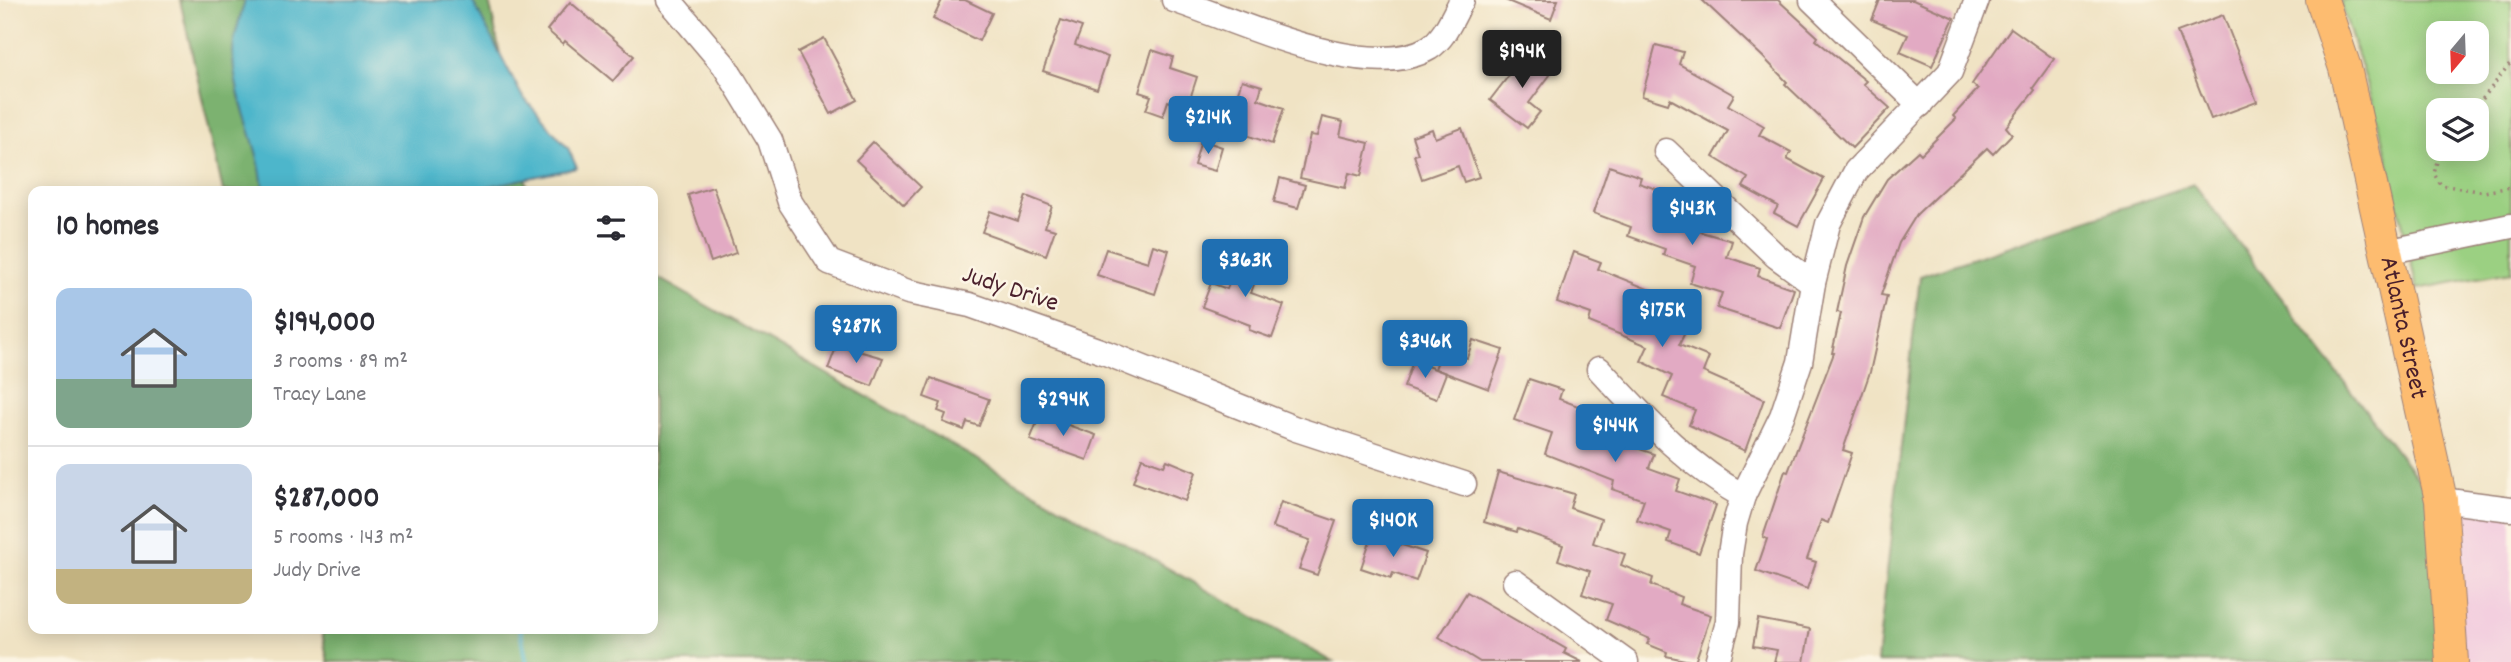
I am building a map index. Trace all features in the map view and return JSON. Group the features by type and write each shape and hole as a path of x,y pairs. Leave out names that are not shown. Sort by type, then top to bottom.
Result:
{"main road":[{"name":"Atlanta Street","path":"2322,0 2345,68 2441,500 2452,662"}],"street":[{"name":"Judy Drive","path":"669,0 724,65 770,140 790,202 829,262 908,292 970,304 1106,353 1296,429 1464,485"},
{"path":"1174,0 1334,55 1383,61 1404,58 1430,47 1444,34 1462,0"},
{"path":"1812,0 1920,105"},
{"path":"1717,662 1728,622 1730,554 1743,496 1782,416 1800,362 1822,239 1844,190 1856,171 1950,72 1977,0"},
{"path":"1666,151 1758,239 1812,283"},
{"path":"2386,252 2511,226"},
{"path":"1599,369 1694,465 1743,496"},
{"path":"2441,500 2511,509"},
{"path":"1515,582 1626,662"}],"path":[{"path":"2483,98 2511,62"},
{"path":"2437,161 2434,174 2441,185 2483,192 2511,187"}],"shaded area":[{"path":"2439,507 2511,515 2511,662 2440,662"}],"green space":[{"path":"180,0 489,0 527,186 222,186"},
{"path":"2340,0 2511,0 2511,272 2417,289 2383,138"},
{"path":"2194,184 2439,507 2440,662 1877,662 1920,276"},
{"path":"658,278 1333,662 328,662 322,634 658,634"}],"water":[{"path":"245,0 472,0 522,96 568,148 577,168 490,186 262,186 257,156 237,88 234,40"}],"building":[{"path":"942,0 965,0 992,13 979,41 933,19"},
{"path":"1505,0 1558,0 1551,19"},
{"path":"1702,0 1778,0 1818,37 1816,40 1866,81 1863,84 1890,108 1852,148 1785,84 1787,82 1763,57"},
{"path":"1880,0 1913,0 1954,18 1932,66 1900,52 1908,35 1872,20"},
{"path":"570,2 634,56 613,81 565,41 563,44 547,30"},
{"path":"2223,15 2257,102 2211,119 2177,32"},
{"path":"1061,20 1082,27 1075,45 1108,57 1097,89 1043,71"},
{"path":"2011,28 2054,59 2033,88 2035,90 2006,127 2012,134 1993,154 1987,148 1917,214 1899,243 1881,295 1887,296 1870,372 1843,450 1852,453 1828,523 1821,520 1807,559 1816,562 1807,589 1756,571 1767,539 1763,537 1785,471 1788,472 1834,353 1841,313 1837,312 1847,266 1864,217 1887,179 1918,151 1921,154 1956,119 1953,116 1978,89 1972,84"},
{"path":"824,38 857,100 831,114 798,52"},
{"path":"1656,45 1683,52 1679,64 1734,95 1728,105 1764,126 1759,135 1791,152 1787,159 1824,179 1798,226 1774,213 1778,206 1743,187 1748,178 1713,157 1728,131 1670,99 1668,104 1642,96"},
{"path":"1152,50 1173,57 1170,68 1197,77 1187,108 1168,101 1163,116 1146,110 1151,96 1139,92"},
{"path":"1527,52 1553,71 1529,103 1540,112 1527,128 1490,100"},
{"path":"1242,80 1262,86 1258,99 1284,108 1272,144 1226,128"},
{"path":"1322,117 1343,122 1340,136 1369,143 1361,176 1349,173 1345,188 1300,178 1310,135 1317,136"},
{"path":"1462,128 1479,177 1464,182 1458,166 1422,179 1414,155 1418,154 1412,136 1432,129 1435,138"},
{"path":"1201,140 1222,147 1215,171 1194,165"},
{"path":"873,142 921,187 904,205 856,160"},
{"path":"1609,166 1641,177 1639,183 1677,196 1673,207 1706,218 1701,232 1732,241 1727,257 1760,268 1758,276 1794,289 1780,328 1717,308 1722,293 1690,283 1695,266 1663,255 1665,249 1628,236 1631,227 1593,213"},
{"path":"1280,178 1305,185 1298,208 1274,202"},
{"path":"713,187 736,253 711,262 688,195"},
{"path":"1026,196 1052,206 1045,227 1055,230 1046,255 982,232 990,211 1018,221"},
{"path":"1153,245 1169,250 1155,294 1097,275 1106,249 1148,262"},
{"path":"1241,251 1263,259 1251,293 1284,305 1272,338 1249,330 1250,325 1202,307 1211,283 1227,289"},
{"path":"1574,252 1601,262 1598,269 1663,295 1658,308 1689,324 1679,345 1709,357 1703,372 1764,399 1745,451 1689,425 1695,410 1663,397 1672,376 1641,361 1648,346 1589,322 1591,314 1557,302"},
{"path":"1473,340 1503,350 1489,389 1435,369 1442,349 1467,358"},
{"path":"837,345 883,358 872,386 828,369"},
{"path":"1413,361 1446,373 1436,399 1404,387"},
{"path":"931,378 989,399 979,426 967,422 964,430 943,422 946,414 938,411 941,403 924,397"},
{"path":"1529,379 1562,390 1559,399 1597,413 1594,421 1626,432 1622,443 1654,454 1649,468 1680,479 1676,491 1716,505 1699,553 1668,542 1671,532 1637,520 1644,500 1612,489 1614,481 1545,454 1552,433 1514,420"},
{"path":"1040,415 1096,435 1087,460 1030,440"},
{"path":"1142,458 1164,466 1167,460 1196,472 1185,501 1133,482"},
{"path":"1498,472 1574,494 1570,508 1601,519 1593,543 1625,554 1621,565 1653,578 1651,585 1681,597 1679,604 1711,615 1695,662 1666,656 1667,652 1647,644 1650,639 1606,620 1612,604 1582,594 1590,571 1558,560 1563,545 1518,529 1517,532 1484,522"},
{"path":"1281,502 1336,521 1317,575 1299,569 1310,540 1272,527"},
{"path":"1372,535 1426,553 1416,581 1393,573 1391,578 1361,568"},
{"path":"1467,592 1566,649 1564,653 1582,662 1480,662 1439,637"},
{"path":"1758,619 1810,629 1804,662 1774,662 1777,650 1753,646"}],"waterway":[{"path":"521,634 526,662"}]}
